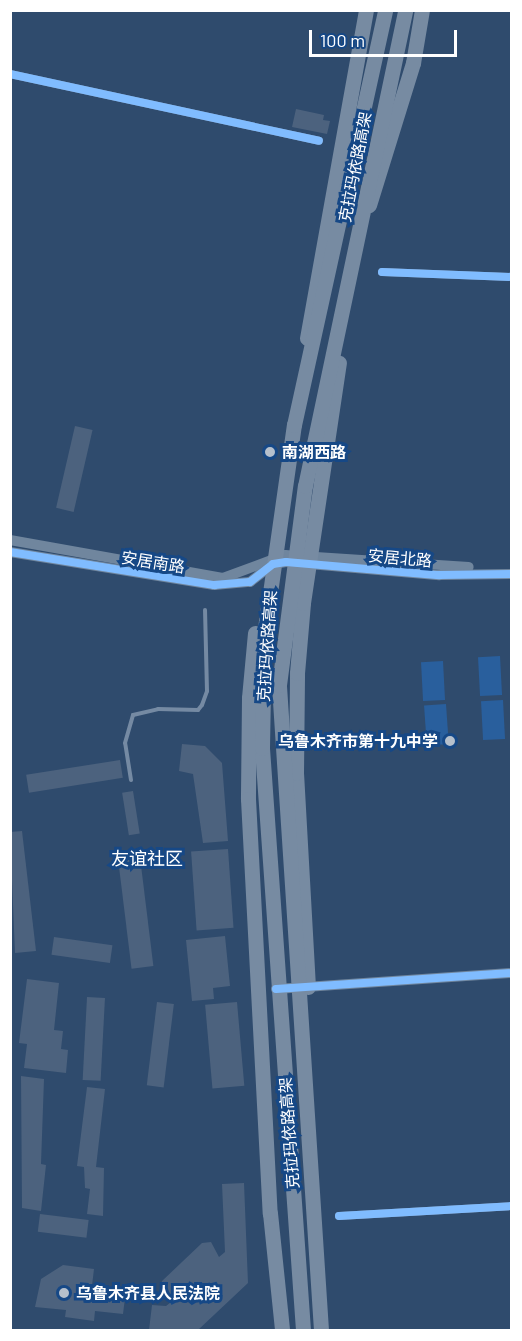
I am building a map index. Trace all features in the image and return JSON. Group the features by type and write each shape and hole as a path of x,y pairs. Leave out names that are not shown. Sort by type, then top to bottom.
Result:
{"highway":[{"path":"294,425 366,10"},
{"name":"克拉玛依路高架","path":"303,1330 262,748 264,635 278,512 294,425 385,10"},
{"name":"克拉玛依路高架","path":"321,1330 279,685 305,486 342,326 405,10"},
{"path":"360,231 413,63 422,10"},
{"path":"308,987 296,773 297,673 303,603 336,389 342,326"},
{"path":"278,512 257,615 247,741 270,1213 282,1330"}],"street":[{"path":"10,74 319,141"},
{"path":"382,272 512,277"},
{"name":"安居南路","path":"10,540 223,578 247,573 274,556 291,559"},
{"name":"安居南路","path":"10,552 214,585 250,582 273,564 291,559"},
{"name":"安居北路","path":"291,559 438,567 512,567"},
{"name":"安居北路","path":"291,559 439,575 512,574"},
{"path":"276,989 512,973"},
{"path":"339,1216 512,1206"}],"lane":[{"path":"130,780 125,743 133,715 158,709 198,711 202,705 207,691 206,610"}],"shaded area":[{"path":"500,656 502,695 480,696 478,657"},
{"path":"443,661 445,700 423,701 421,662"},
{"path":"503,700 505,739 483,740 481,701"},
{"path":"446,704 449,744 427,745 424,706"}],"building":[{"path":"296,109 324,115 323,120 330,121 327,134 292,127"},
{"path":"75,426 93,430 74,512 56,508"},
{"path":"182,744 205,746 222,763 228,841 203,843 193,774 179,771"},
{"path":"120,760 123,778 29,793 26,775"},
{"path":"133,791 140,833 129,835 122,793"},
{"path":"22,831 36,951 15,953 10,832"},
{"path":"139,849 153,966 132,969 117,852"},
{"path":"228,849 234,928 197,930 191,852"},
{"path":"225,936 230,986 213,988 214,999 192,1001 186,940"},
{"path":"54,937 112,945 110,963 51,955"},
{"path":"27,979 59,983 54,1030 63,1031 61,1049 68,1050 66,1073 24,1068 27,1044 19,1043"},
{"path":"87,997 105,998 101,1081 83,1080"},
{"path":"157,1002 174,1004 164,1087 147,1085"},
{"path":"237,1002 244,1086 212,1088 205,1005"},
{"path":"21,1076 44,1079 41,1164 46,1165 41,1211 22,1208"},
{"path":"87,1087 105,1089 96,1167 104,1168 103,1216 87,1214 90,1189 85,1188 84,1167 77,1166"},
{"path":"244,1183 248,1283 198,1330 149,1330 152,1305 166,1306 175,1299 160,1289 162,1281 202,1243 211,1242 219,1257 225,1252 222,1184"},
{"path":"40,1214 89,1220 86,1238 38,1232"},
{"name":"乌鲁木齐县人民法院","path":"63,1265 94,1269 91,1294 125,1298 123,1314 95,1311 94,1321 65,1317 66,1310 35,1307 41,1279"}],"cycle path":[{"path":"10,74 319,141"},
{"path":"382,272 512,277"},
{"path":"10,552 214,585 250,582 273,564 286,562 439,575 512,574"},
{"path":"276,989 512,973"},
{"path":"339,1216 512,1206"}],"place":[{"name":"南湖西路","path":"270,452"},
{"name":"乌鲁木齐市第十九中学","path":"450,741"},
{"name":"乌鲁木齐县人民法院","path":"64,1293"}],"district":[{"name":"友谊社区","path":"147,858"}]}
